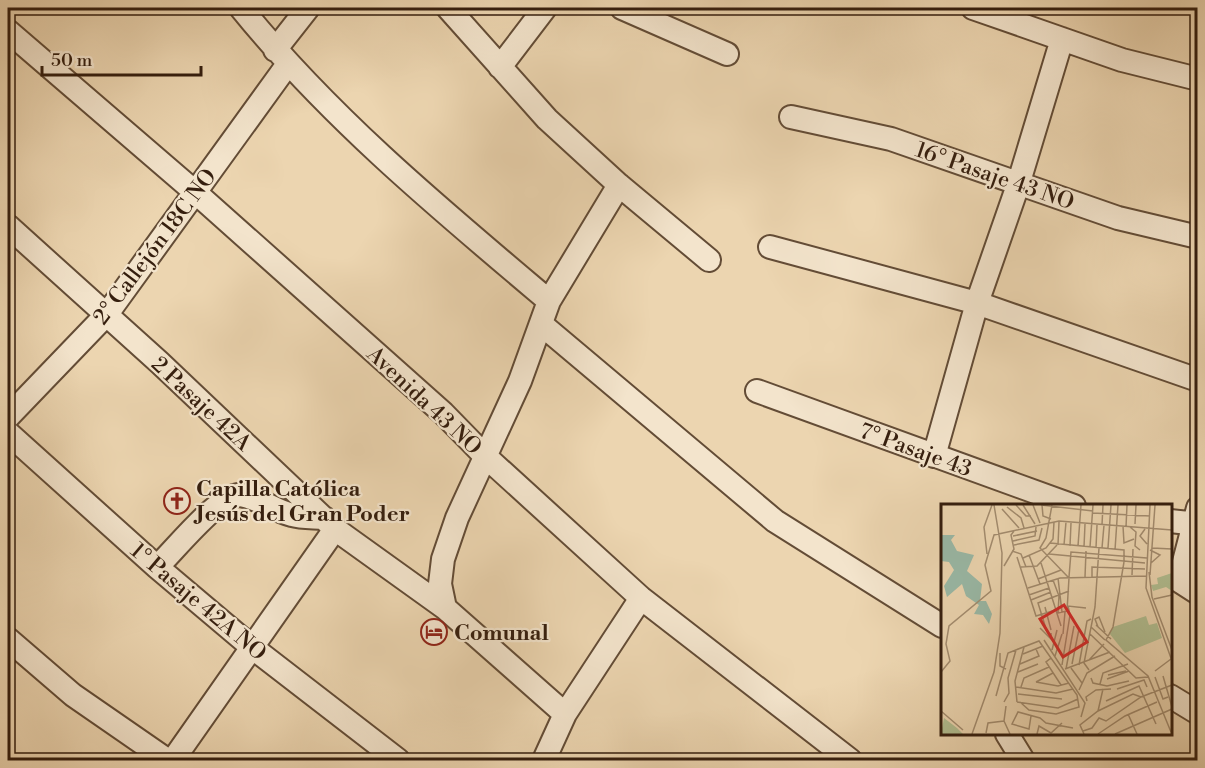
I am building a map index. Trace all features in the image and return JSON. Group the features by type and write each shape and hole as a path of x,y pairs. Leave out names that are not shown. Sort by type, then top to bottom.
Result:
{"street":[{"path":"241,8 281,57 428,198 549,301"},
{"name":"2° Callejón 18C NO","path":"8,417 107,314 195,192 281,57 308,8"},
{"path":"448,8 547,119 619,185 709,260"},
{"path":"500,67 545,8"},
{"path":"622,8 727,54"},
{"path":"973,8 1122,60 1197,79"},
{"name":"Avenida 43 NO","path":"8,31 195,192 443,413 485,456 640,598 850,760"},
{"path":"934,456 976,303 1018,185 1062,39"},
{"name":"16° Pasaje 43 NO","path":"791,117 891,139 1118,218 1197,237"},
{"path":"445,608 440,584 443,560 457,518 520,381 549,301 619,185"},
{"name":"2 Pasaje 42A","path":"8,226 107,314 330,523 445,608 565,714"},
{"path":"770,247 976,303 1197,380"},
{"path":"541,324 775,521 941,625"},
{"name":"7° Pasaje 43","path":"757,392 1068,504"},
{"name":"1° Pasaje 42A NO","path":"8,433 157,567 253,648 398,760"},
{"path":"157,567 208,513 226,499 240,495 293,516 330,523 253,648 173,760"},
{"path":"1172,521 1197,518 1182,583"},
{"path":"544,760 565,714 640,598"},
{"path":"8,639 73,695 167,760"},
{"path":"1172,697 1197,713"},
{"path":"1008,735 1023,760"}],"place":[{"name":"Capilla Católica Jesús del Gran Poder","path":"177,501"},
{"name":"Comunal","path":"434,632"}]}
